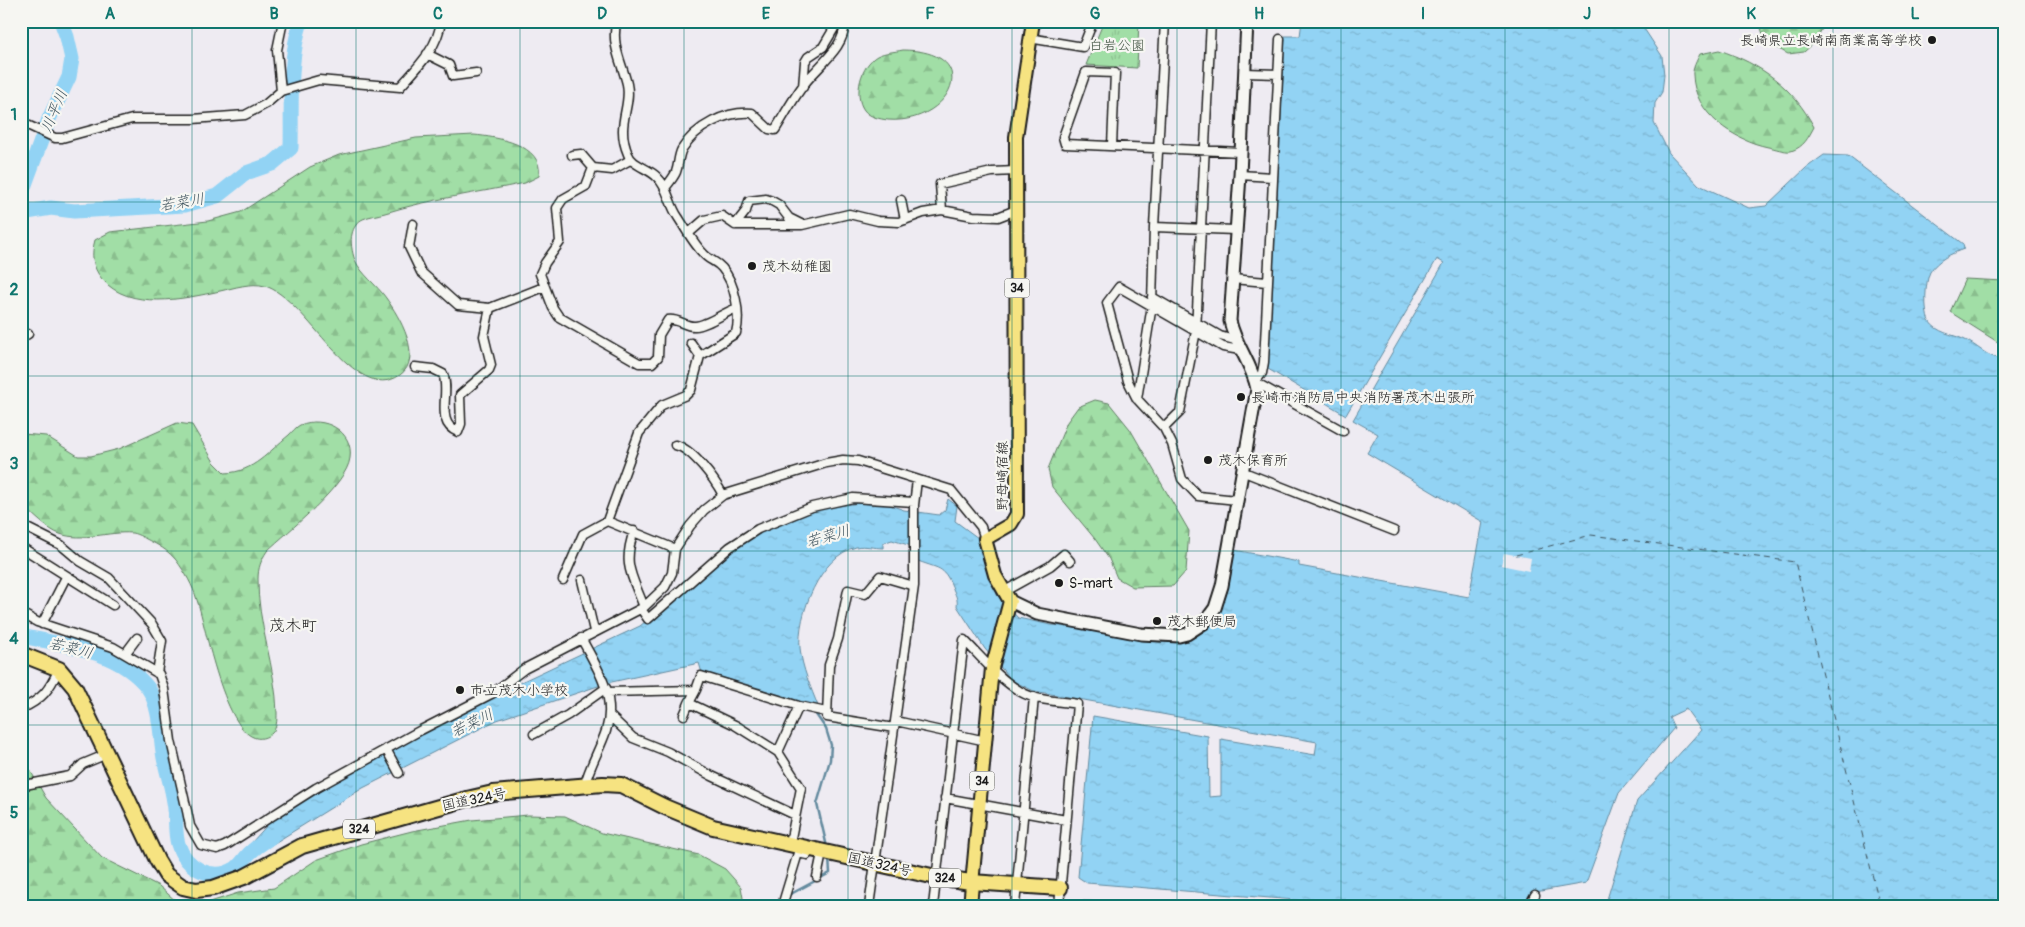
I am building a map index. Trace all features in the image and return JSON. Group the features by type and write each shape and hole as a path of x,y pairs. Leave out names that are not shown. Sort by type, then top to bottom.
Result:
{"highway":[{"name":"国道324号","path":"21,654 59,669 75,688 162,870 177,883 188,889 196,890 222,886 271,864 302,846 316,841 467,799 493,793 585,784 622,785 665,807 713,827 790,843 875,864 936,877 971,882 1060,888"}],"main road":[{"name":"野母崎宿線","path":"985,539 1011,524 1017,514 1016,137 1033,21"},
{"path":"985,539 995,575 1006,596"},
{"name":"34","path":"970,906 994,663 1006,596"}],"street":[{"path":"283,90 277,50 284,21"},
{"path":"21,122 50,136 62,138 132,119 200,119 244,115 266,104 283,90 319,80 400,87 436,41 441,21"},
{"path":"563,580 583,534 607,521 639,433 662,405 686,395 691,390 700,356 734,336 738,328 737,308 724,270 706,256 676,215 665,188 657,176 630,160 622,130 628,89 615,40 617,21"},
{"path":"665,188 676,172 682,148 697,132 716,120 740,112 752,113 769,128 775,130 802,87 838,44 843,35 842,21 836,25 823,46 808,57 805,62 802,87"},
{"path":"1029,38 1086,50 1093,21"},
{"path":"1137,399 1152,301 1165,21"},
{"path":"1164,428 1180,412 1196,326 1199,228 1211,21"},
{"path":"1070,561 1064,554 1050,566 1006,596 1038,614 1141,634 1169,637 1187,634 1204,623 1215,608 1225,571 1255,405 1254,374 1237,345 1230,321 1240,175 1246,21"},
{"path":"1255,382 1262,373 1264,362 1280,39"},
{"path":"427,54 449,65 453,76 476,73"},
{"path":"1112,146 1115,73 1086,72 1063,137 1065,144 1241,152"},
{"path":"1245,72 1278,74"},
{"path":"572,155 580,154 593,168 612,170 630,160"},
{"path":"593,168 586,186 563,199 557,208 560,242 541,272 544,287 559,316 639,363 652,363 658,357 659,335 668,320 673,319 687,326 701,326 737,308"},
{"path":"942,210 940,184 992,172 1016,171"},
{"path":"1240,175 1272,177"},
{"path":"735,224 746,210 749,201 766,199 779,205 789,218 802,225"},
{"path":"901,200 905,220"},
{"path":"689,233 704,220 722,216 735,224 802,225 849,214 878,221 905,220 923,213 942,210 973,216 998,217 1016,210"},
{"path":"412,224 409,247 421,272 458,305 490,308 544,287"},
{"path":"1154,226 1235,230"},
{"path":"1232,279 1267,282"},
{"path":"1237,345 1224,347 1196,326 1152,301 1118,287 1107,303 1128,381 1137,399 1164,428 1172,444 1179,473 1191,490 1198,496 1237,500"},
{"path":"415,367 433,369 443,374 445,421 451,429 458,432 462,424 460,395 489,370 491,365 484,336 490,308"},
{"path":"692,343 700,356"},
{"path":"1255,382 1343,431"},
{"path":"675,445 681,446 701,465 713,478 723,495"},
{"path":"21,525 61,545 80,561 109,578 152,624 162,642 157,673 164,689 171,741 190,826 201,845 209,848 225,846 316,788 493,694 524,669 642,608 665,587 672,573 675,550 690,526 704,510 723,495 768,479 843,460 869,463 951,490 981,528 985,539"},
{"path":"1244,472 1394,532"},
{"path":"870,906 914,586 914,504 917,480"},
{"path":"634,531 627,559 642,608 648,619 730,547 758,530 812,507 853,498 914,504"},
{"path":"607,521 675,550"},
{"path":"21,547 113,605"},
{"path":"914,586 880,576 865,594 848,590 838,639 829,665 823,711 827,717 895,725 986,741"},
{"path":"42,624 66,577"},
{"path":"582,580 594,632"},
{"path":"21,612 42,624 113,648 157,673"},
{"path":"124,654 137,638"},
{"path":"581,638 606,689 610,716 585,784"},
{"path":"933,906 964,640 994,663 1022,692 1034,697 1077,704 1059,906"},
{"path":"21,709 38,702 45,694 59,669"},
{"path":"684,715 701,676 802,707 823,711"},
{"path":"534,734 568,715 606,689 696,690"},
{"path":"1015,906 1034,697"},
{"path":"689,703 735,725 778,752 801,788 790,843"},
{"path":"778,752 802,707"},
{"path":"610,716 633,738 668,752 712,776 795,815"},
{"path":"387,750 399,773"},
{"path":"26,785 70,776 83,764 107,754"},
{"path":"945,798 1066,820"},
{"path":"782,906 798,853 825,853 817,877"},
{"path":"1530,906 1535,895"}],"green space":[{"name":"白岩公園","path":"1104,21 1139,21 1137,68 1086,65"},
{"path":"1760,21 1826,21 1815,42 1804,52 1788,54 1765,38"},
{"path":"903,50 929,54 945,62 952,74 950,87 942,100 928,111 910,118 888,120 872,116 864,110 859,96 860,81 863,73 871,60 877,56"},
{"path":"1719,50 1749,62 1762,70 1786,89 1796,100 1814,127 1802,145 1789,151 1755,143 1730,131 1708,113 1700,102 1695,89 1693,70 1700,54"},
{"path":"474,135 506,140 526,149 534,156 539,165 539,176 525,183 437,200 368,217 359,221 351,237 355,260 397,315 410,348 407,368 400,375 383,381 365,376 348,364 297,309 281,295 265,286 248,285 174,299 142,299 127,296 113,289 102,279 94,265 93,250 95,240 110,232 208,221 241,212 310,167 339,155 416,138"},
{"path":"1965,279 2004,281 2004,346 1950,312"},
{"path":"1095,400 1109,403 1130,429 1189,531 1186,571 1173,586 1133,587 1117,578 1109,559 1095,539 1052,487 1048,469 1067,422 1078,407"},
{"path":"309,422 327,424 336,428 347,440 350,448 350,458 339,481 315,507 267,551 259,568 258,595 260,612 276,696 277,721 271,734 256,738 243,729 231,711 221,686 193,590 183,569 171,555 156,544 132,533 114,533 87,537 60,534 46,526 22,504 21,437 23,434 46,436 78,456 91,456 119,449 177,423 192,425 214,462 225,473 235,472 252,465 297,427"},
{"path":"21,767 30,770 46,798 102,858 159,886 177,902 201,905 238,893 274,888 316,860 361,844 412,831 472,820 528,815 565,816 602,833 699,855 725,869 741,887 743,898 739,906 21,906"}],"water":[{"path":"1302,21 1639,21 1662,56 1664,75 1662,92 1655,103 1654,123 1669,153 1699,185 1749,208 1766,206 1806,168 1824,155 1848,156 1963,244 1964,249 1941,261 1930,272 1926,289 1926,304 1927,317 1936,328 1959,337 1987,354 2004,359 2004,906 1605,906 1637,801 1701,730 1686,709 1669,717 1674,728 1619,793 1586,883 1535,892 1527,906 1331,906 1331,903 1087,883 1078,877 1093,716 1208,736 1209,797 1221,796 1221,739 1315,755 1317,742 1034,691 1015,682 985,649 957,606 957,600 951,583 945,573 918,561 918,548 892,540 883,543 883,548 859,546 843,553 832,562 813,588 802,620 800,648 805,670 818,706 805,704 702,673 699,663 607,683 497,720 363,788 260,852 252,842 271,821 325,785 504,690 640,626 738,545 766,528 820,509 859,503 884,503 904,510 939,515 945,510 948,499 957,506 955,521 978,538 997,595 1018,618 1160,642 1189,641 1208,627 1221,611 1234,550 1299,562 1299,566 1469,597 1483,522 1367,453 1378,434 1353,420 1444,263 1437,259 1346,415 1268,369 1285,36 1300,36"},
{"path":"1081,901 1165,904 1166,906 1076,906"}],"pier":[{"path":"1504,553 1531,558 1529,571 1501,565"}],"waterway":[{"name":"川平川","path":"21,201 23,190 49,119 69,77 72,59 61,21"},
{"name":"若菜川","path":"21,213 51,208 74,211 185,205 217,196 246,173 272,164 291,148 292,68 301,21"},
{"name":"若菜川","path":"21,636 73,646 107,657 136,675 148,688 158,713 164,758 175,807 178,844 187,860 193,866 209,873 226,873 235,869 253,850 272,836"},
{"path":"815,713 826,729 831,745 830,760 817,804 827,847"},
{"path":"789,895 830,873 829,858"}],"ferry route":[{"path":"1516,555 1591,535 1795,562 1880,906"}],"place":[{"name":"長崎県立長崎南商業高等学校","path":"1932,40"},
{"name":"茂木幼稚園","path":"752,266"},
{"name":"長崎市消防局中央消防署茂木出張所","path":"1241,397"},
{"name":"茂木保育所","path":"1208,460"},
{"name":"S-mart","path":"1059,583"},
{"name":"茂木郵便局","path":"1157,621"},
{"name":"市立茂木小学校","path":"460,690"}],"district":[{"name":"茂木町","path":"293,625"}]}
